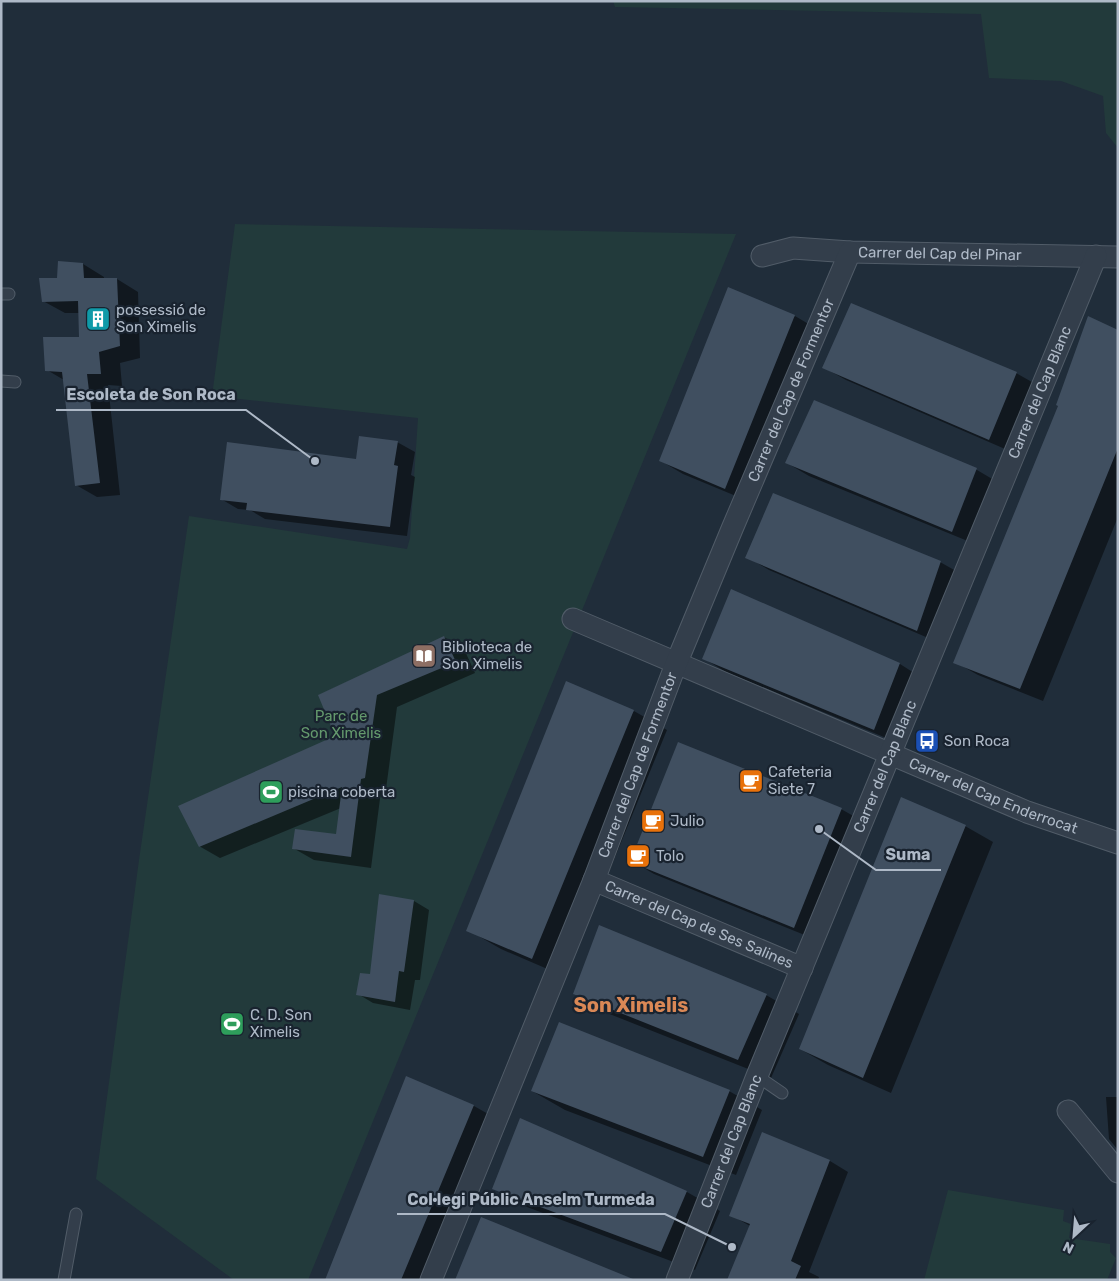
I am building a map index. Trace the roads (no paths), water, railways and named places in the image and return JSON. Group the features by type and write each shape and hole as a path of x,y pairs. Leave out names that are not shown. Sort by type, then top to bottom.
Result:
{"street":[{"name":"Carrer del Cap del Pinar","path":"762,256 793,248 850,252 1118,257"},
{"name":"Carrer del Cap de Formentor","path":"431,1280 594,880 676,664 850,252"},
{"name":"Carrer del Cap Blanc","path":"677,1280 802,968 1096,256"},
{"path":"572,619 676,664"},
{"name":"Carrer del Cap Enderrocat","path":"676,664 1026,812 1118,843"},
{"name":"Carrer del Cap de Ses Salines","path":"594,880 802,968"},
{"path":"1068,1112 1118,1172"}],"lane":[{"path":"1,382 15,382"},
{"path":"758,1076 782,1093"},
{"path":"64,1280 76,1214"}],"place":[{"name":"possessió de Son Ximelis","path":"98,319"},
{"name":"Escoleta de Son Roca","path":"315,461"},
{"name":"Biblioteca de Son Ximelis","path":"424,656"},
{"name":"Son Roca","path":"927,741"},
{"name":"Cafeteria Siete 7","path":"751,781"},
{"name":"piscina coberta","path":"271,792"},
{"name":"Julio","path":"653,821"},
{"name":"Suma","path":"819,829"},
{"name":"Tolo","path":"638,856"},
{"name":"C. D. Son Ximelis","path":"232,1024"},
{"name":"Col·legi Públic Anselm Turmeda","path":"732,1247"}],"district":[{"name":"Son Ximelis","path":"631,1005"}],"park label":[{"name":"Parc de Son Ximelis","path":"341,724"}]}
